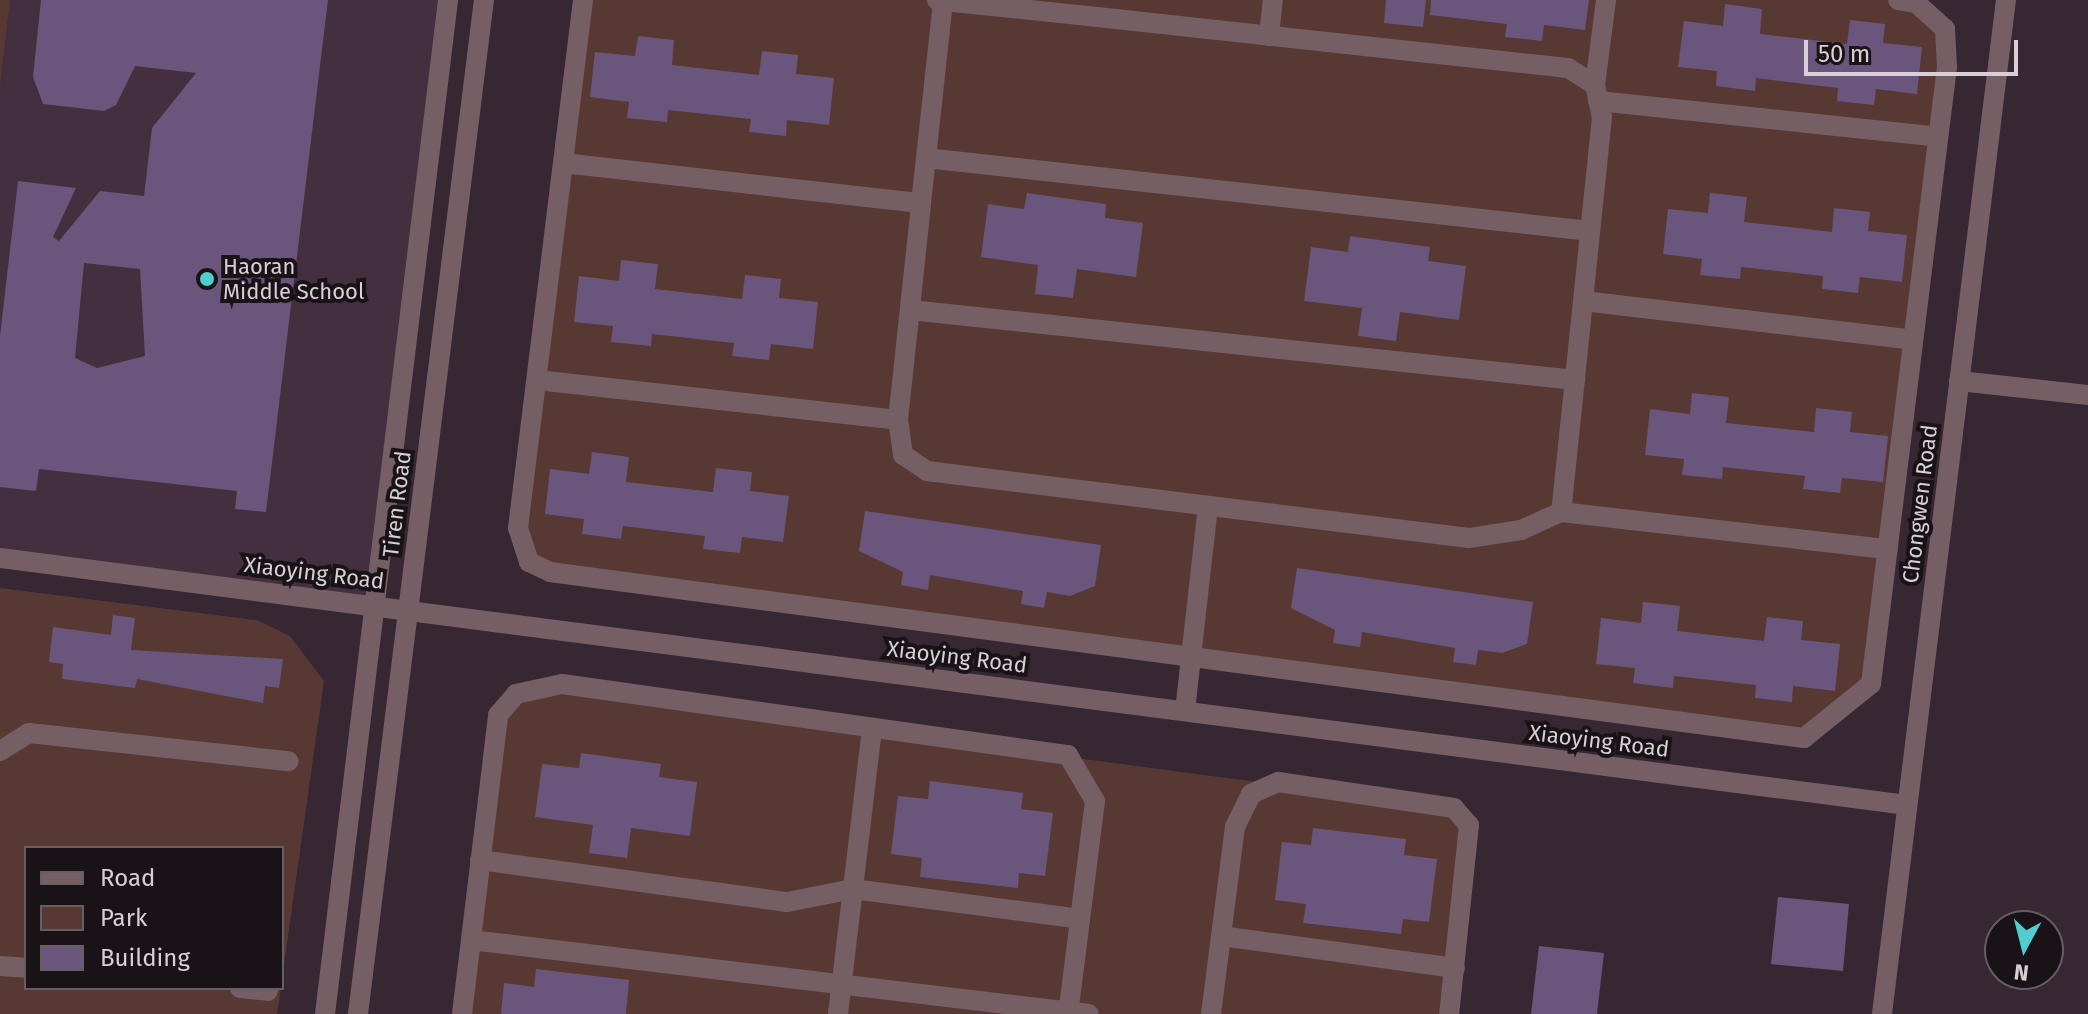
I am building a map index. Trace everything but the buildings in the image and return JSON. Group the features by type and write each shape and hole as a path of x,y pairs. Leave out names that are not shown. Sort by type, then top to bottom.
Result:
{"street":[{"name":"Tiren Road","path":"325,1014 448,0"},
{"name":"Tiren Road","path":"358,1014 484,0"},
{"path":"583,0 518,528 529,562 550,572 1804,738 1871,684 1938,137 1945,29 1916,3 1898,0"},
{"path":"1888,549 1561,512 1521,530 1469,538 927,471 903,455 898,420 941,0 1568,68 1597,93 1938,137"},
{"path":"1269,36 1273,0"},
{"path":"1561,512 1590,231 1597,93 1606,0"},
{"name":"Chongwen Road","path":"1882,1014 2006,0"},
{"path":"926,158 1590,231"},
{"path":"563,163 921,203"},
{"path":"1583,301 1913,340"},
{"path":"910,310 1575,380"},
{"path":"537,380 898,420"},
{"path":"1959,381 2088,395"},
{"path":"1185,711 1208,506"},
{"name":"Xiaoying Road","path":"0,558 374,604 1907,805"},
{"path":"462,1014 498,715 532,686 562,684 1068,755 1095,801 1080,919 1075,1013 471,940"},
{"path":"838,1014 872,728"},
{"path":"2,744 29,733 288,761"},
{"path":"1211,1014 1235,827 1251,794 1278,782 1454,808 1469,825 1449,1014"},
{"path":"480,860 787,902 853,889 1080,919"},
{"path":"1221,936 1455,968"},
{"path":"0,966 24,968"},
{"path":"259,990 268,991"}],"shaded area":[{"name":"Haoran Middle School","path":"0,0 448,0 374,604 0,558"}],"green space":[{"path":"0,0 10,0 0,86"},
{"path":"583,0 1898,0 1945,29 1871,684 1804,738 529,562 518,528"},
{"path":"0,588 257,620 290,636 324,681 284,965 284,846 24,846 24,990 281,990 277,1014 0,1014"},
{"path":"532,686 1454,808 1469,825 1449,1014 462,1014 498,715"}],"place":[{"name":"Haoran Middle School","path":"207,279"}]}
